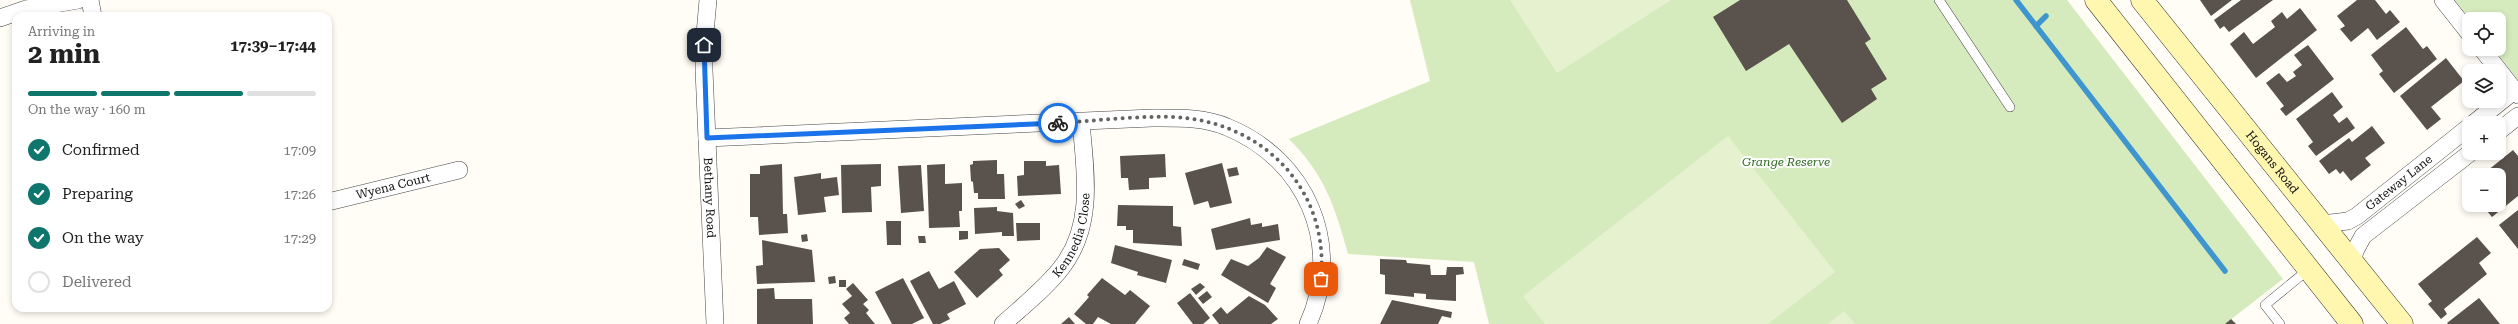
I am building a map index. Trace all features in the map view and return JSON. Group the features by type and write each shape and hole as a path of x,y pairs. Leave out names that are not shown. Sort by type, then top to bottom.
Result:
{"street":[{"path":"17,12 26,9 78,0"},
{"path":"90,0 92,12"},
{"name":"Bethany Road","path":"708,0 704,45 715,324"},
{"path":"2096,0 2352,324"},
{"name":"Hogans Road","path":"2142,0 2322,224 2352,264 2402,324"},
{"path":"2443,0 2462,24"},
{"path":"0,18 12,14"},
{"path":"2483,116 2516,92 2488,56"},
{"path":"2506,125 2518,116"},
{"path":"707,138 1184,118 1206,121 1226,127 1248,137 1278,159 1290,171 1307,198 1320,241 1322,267 1320,290 1308,324"},
{"name":"Kennedia Close","path":"1003,324 1062,267 1074,249 1081,230 1086,186 1081,122"},
{"name":"Gateway Lane","path":"2322,224 2348,221 2357,216 2462,133"},
{"name":"Gateway Lane","path":"2352,264 2355,251 2363,236 2462,159"},
{"name":"Wyena Court","path":"332,201 459,170"}],"lane":[{"path":"1939,0 2010,107"},
{"path":"2280,324 2265,305 2308,269"}],"green space":[{"name":"Grange Reserve","path":"1410,0 2067,0 2283,279 2225,324 1489,324 1474,262 1348,254 1327,192 1312,166 1289,139 1430,81"},
{"path":"1510,0 1671,0 1557,73"},
{"path":"2455,0 2518,0 2518,80 2499,56 2506,56 2506,12 2464,12"},
{"path":"1728,136 1835,272 1768,324 1545,324 1523,296"},
{"path":"1844,311 1855,324 1828,324"}],"building":[{"path":"1740,0 1847,0 1871,39 1865,43 1887,79 1871,89 1877,99 1842,123 1789,44 1746,71 1713,17"},
{"path":"2200,0 2232,0 2211,16"},
{"path":"2241,0 2273,0 2229,32 2224,26 2220,29 2214,20"},
{"path":"2357,0 2375,0 2386,14 2390,10 2400,22 2377,40 2368,28 2351,42 2340,29 2345,26 2337,16"},
{"path":"2300,8 2317,30 2256,78 2230,44 2244,32 2253,44 2275,27 2271,21 2282,12 2287,19"},
{"path":"2406,27 2423,49 2427,46 2437,59 2394,93 2379,74 2383,71 2371,55"},
{"path":"2308,45 2334,79 2286,116 2280,109 2284,106 2266,83 2279,73 2287,82 2296,76 2293,72 2302,65 2294,55"},
{"path":"2446,58 2462,78 2462,83 2431,107 2441,119 2427,130 2400,96"},
{"path":"2332,92 2343,107 2333,115 2339,123 2347,117 2355,128 2316,156 2308,146 2313,142 2296,119"},
{"path":"2372,126 2385,143 2365,158 2371,165 2351,181 2343,171 2340,174 2336,169 2329,174 2319,161 2349,138 2352,142"},
{"path":"2513,150 2518,156 2518,196 2506,206 2506,168 2491,168 2501,160 2506,160 2506,156"},
{"path":"1165,154 1166,177 1149,178 1149,189 1129,190 1128,178 1121,178 1120,156"},
{"path":"997,160 997,174 1004,174 1005,199 978,199 978,193 974,193 973,182 971,181 970,165 973,164 973,161"},
{"path":"1024,161 1046,161 1046,166 1059,165 1061,194 1018,196 1017,176 1024,175"},
{"path":"1222,163 1232,203 1210,208 1208,201 1194,205 1185,173"},
{"path":"782,164 783,214 787,214 788,233 759,235 758,217 750,217 750,174 760,174 760,166"},
{"path":"881,164 881,186 871,187 872,212 842,213 841,165"},
{"path":"945,164 945,184 962,183 962,211 959,211 960,227 929,228 927,165"},
{"path":"921,165 924,211 901,213 898,166"},
{"path":"1237,167 1239,175 1229,177 1227,169"},
{"path":"821,173 821,179 837,177 839,195 824,197 826,212 798,215 794,177"},
{"path":"1021,200 1025,206 1019,209 1015,204"},
{"path":"1118,205 1173,206 1173,226 1181,227 1182,246 1133,243 1133,230 1126,230 1126,226 1117,226"},
{"path":"997,207 997,211 1013,213 1014,236 1002,236 1002,232 975,234 974,208"},
{"path":"2518,210 2518,249 2499,225"},
{"path":"2488,212 2498,212 2492,217"},
{"path":"1250,218 1251,225 1262,223 1262,227 1278,224 1280,240 1216,250 1211,229"},
{"path":"886,221 901,221 901,245 887,245"},
{"path":"1016,223 1040,223 1040,240 1017,241"},
{"path":"959,231 968,231 968,239 959,240"},
{"path":"807,234 808,241 802,242 801,235"},
{"path":"918,236 925,236 926,243 919,243"},
{"path":"2477,237 2491,253 2479,263 2487,274 2444,309 2447,314 2441,319 2428,304 2432,301 2418,284"},
{"path":"762,240 812,250 815,282 757,284 756,266 763,265"},
{"path":"1115,245 1172,260 1166,283 1137,275 1138,272 1111,263"},
{"path":"1267,247 1286,257 1270,284 1276,288 1268,303 1221,275 1231,259 1248,266 1259,258"},
{"path":"999,248 1010,260 999,270 1003,275 977,298 954,272 980,249"},
{"path":"1184,259 1200,264 1198,270 1182,265"},
{"path":"1380,259 1406,260 1407,263 1430,265 1431,275 1446,275 1447,267 1463,267 1464,274 1456,275 1456,301 1426,299 1426,294 1414,293 1414,297 1385,294 1385,275 1380,274"},
{"path":"929,271 939,289 954,281 966,304 947,314 950,319 940,324 933,324 910,281"},
{"path":"835,276 836,283 829,284 828,277"},
{"path":"903,278 924,318 912,324 892,324 875,292"},
{"path":"1102,278 1125,295 1130,290 1150,306 1135,324 1111,324 1098,317 1093,324 1086,324 1074,314 1089,297 1087,295"},
{"path":"839,280 846,280 846,287 839,287"},
{"path":"853,283 868,300 863,304 869,310 866,313 875,324 849,324 844,318 850,313 842,304 852,296 846,289"},
{"path":"1200,283 1205,287 1196,295 1191,289"},
{"path":"774,288 775,299 812,299 813,324 757,324 757,289"},
{"path":"1207,291 1212,297 1203,304 1198,298"},
{"path":"1190,293 1210,318 1203,324 1193,324 1177,303"},
{"path":"1249,296 1265,305 1278,319 1271,324 1219,324 1212,315 1221,307 1227,314"},
{"path":"2479,298 2500,324 2447,323"},
{"path":"1392,300 1452,312 1451,318 1442,316 1438,324 1380,324"},
{"path":"1069,317 1075,324 1061,324"},
{"path":"2231,319 2236,324 2225,324"}],"waterway":[{"path":"2016,0 2225,271"},
{"path":"2036,26 2046,16"}],"way so far":[{"path":"1058,123 1152,118 1184,118 1206,121 1226,127 1248,137 1264,147 1290,171 1307,198 1314,216 1320,241 1322,267 1321,279"}],"route":[{"path":"704,45 707,138 1058,123"}]}
